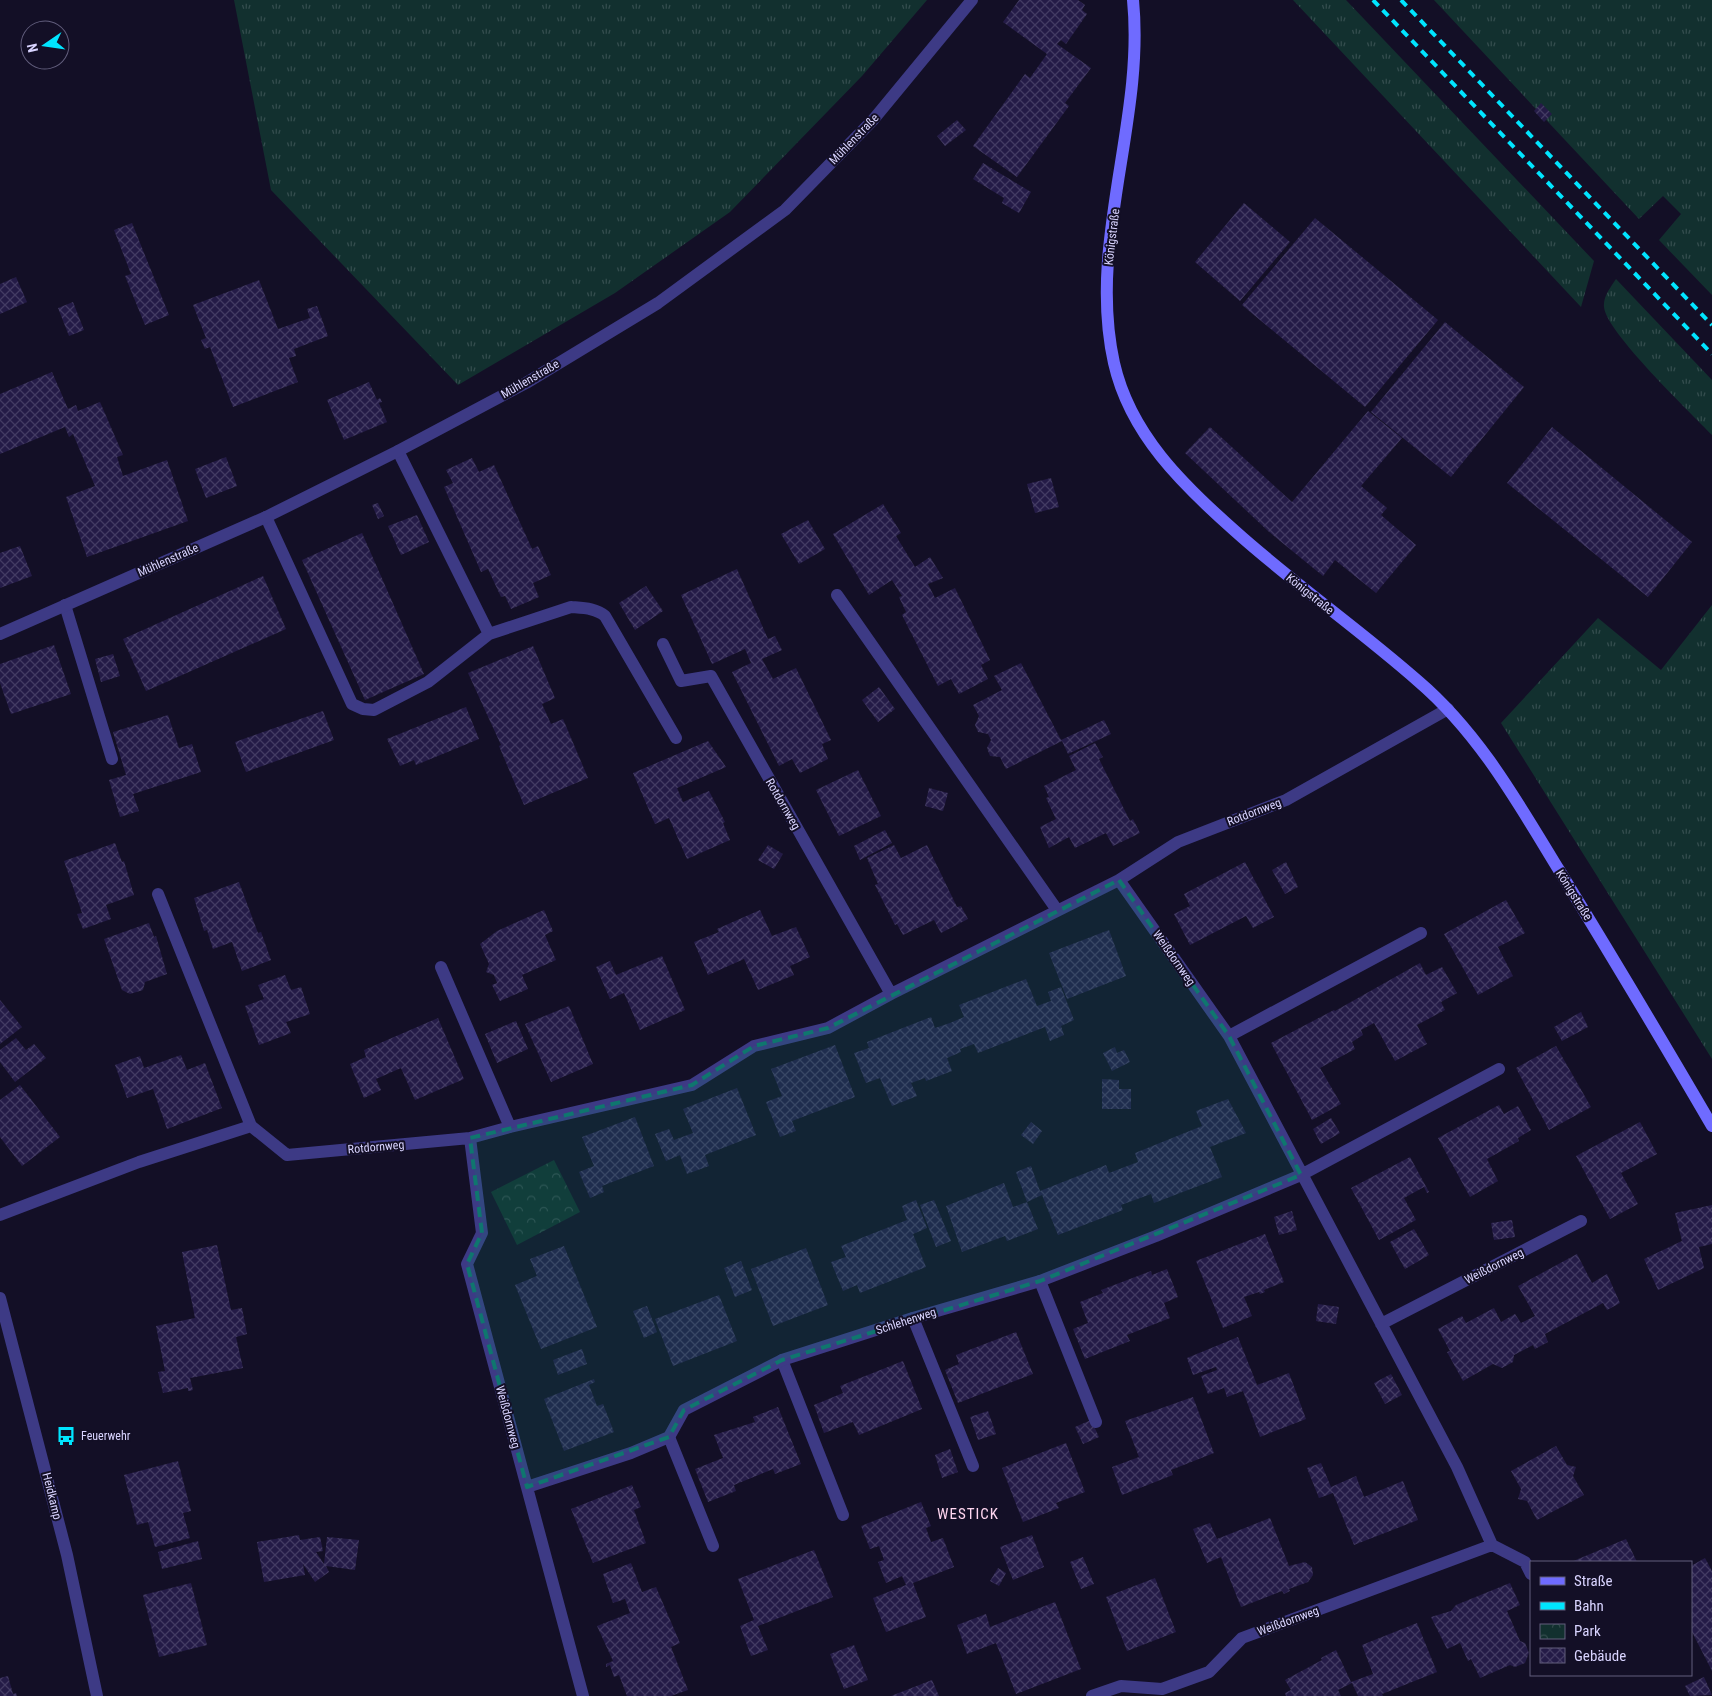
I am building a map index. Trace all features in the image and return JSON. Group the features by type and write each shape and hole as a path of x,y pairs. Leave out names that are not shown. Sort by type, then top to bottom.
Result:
{"street":[{"name":"Mühlenstraße","path":"0,634 266,517 398,451 526,383 658,304 785,210 873,120 972,0"},
{"name":"Königstraße","path":"1133,0 1135,38 1124,147 1108,261 1107,303 1115,365 1133,414 1158,454 1188,488 1263,556 1419,681 1448,709 1479,744 1624,975 1712,1126"},
{"path":"398,451 489,634"},
{"path":"266,517 352,704 363,709 374,710 428,682 489,634 570,607 599,610 606,616 676,738"},
{"path":"837,595 1058,910"},
{"path":"65,605 112,759"},
{"name":"Rotdornweg","path":"663,644 681,681 710,676 891,994"},
{"name":"Rotdornweg","path":"158,894 251,1126 287,1155 470,1138 692,1085 754,1046 828,1028 891,994 1119,880 1178,842 1286,800 1448,709"},
{"name":"Weißdornweg","path":"1092,1696 1121,1686 1162,1689 1209,1672 1242,1638 1492,1546 1457,1466 1228,1036 1119,880"},
{"path":"1228,1036 1420,933"},
{"path":"441,967 510,1127"},
{"path":"1301,1175 1499,1069"},
{"path":"0,1216 139,1162 251,1126"},
{"name":"Weißdornweg","path":"470,1138 482,1233 467,1264 583,1696"},
{"name":"Schlehenweg","path":"669,1437 684,1410 782,1360 913,1318 1040,1281 1156,1236 1301,1175"},
{"name":"Weißdornweg","path":"1381,1324 1581,1221"},
{"path":"1040,1281 1096,1422"},
{"name":"Heidkamp","path":"0,1298 60,1528 97,1696"},
{"path":"913,1318 973,1466"},
{"path":"782,1360 843,1515"},
{"path":"527,1487 632,1453 669,1437 713,1546"},
{"path":"1492,1546 1525,1562 1530,1572"}],"highlighted area":[{"path":"1119,880 1229,1036 1301,1175 1040,1281 782,1360 684,1410 669,1437 527,1487 467,1264 482,1233 470,1138 692,1085 754,1046 828,1028"}],"green space":[{"path":"234,0 927,0 862,76 730,212 615,293 458,385 271,190"},
{"path":"1293,0 1346,0 1594,261 1581,307"},
{"path":"1434,0 1712,0 1712,295 1659,240 1681,214 1663,196 1639,219"},
{"path":"1616,279 1712,380 1712,435 1651,372 1608,319 1604,307 1605,299"},
{"path":"1712,605 1712,1059 1501,723 1598,618 1661,670"},
{"path":"554,1160 580,1212 517,1245 491,1192"}],"building":[{"path":"1019,0 1078,0 1085,5 1082,10 1087,14 1066,44 1061,40 1057,44 1091,68 1065,103 1069,106 1017,177 973,146 1025,74 1030,78 1047,54 1003,22"},
{"path":"1541,103 1552,114 1544,122 1534,111"},
{"path":"957,120 966,130 945,146 937,136"},
{"path":"983,163 1031,192 1019,213 1002,203 1004,198 973,179"},
{"path":"1244,203 1290,242 1240,301 1195,262"},
{"path":"1315,218 1438,320 1365,407 1242,305"},
{"path":"132,223 169,315 145,325 125,276 131,274 114,230"},
{"path":"16,277 27,302 0,314 0,284"},
{"path":"259,280 278,329 310,318 307,309 317,306 328,336 294,349 296,356 289,358 298,382 233,407 210,347 205,349 201,340 206,338 193,305"},
{"path":"73,302 84,330 69,336 58,308"},
{"path":"1445,322 1524,387 1451,477 1371,412"},
{"path":"52,372 68,409 76,405 78,411 100,402 123,455 117,457 123,476 167,460 188,521 87,557 66,497 95,486 73,434 69,437 65,427 0,454 0,394"},
{"path":"369,382 377,400 380,398 382,402 379,403 387,422 344,440 327,400"},
{"path":"1368,411 1402,438 1361,486 1387,508 1381,515 1416,545 1376,593 1335,560 1323,576 1268,531 1185,453 1210,427 1292,502"},
{"path":"1552,427 1692,542 1648,597 1507,483"},
{"path":"226,457 237,486 206,498 195,469"},
{"path":"472,458 479,472 494,465 532,549 538,546 551,575 533,583 539,597 511,609 505,596 501,597 488,569 481,572 444,487 453,483 446,470"},
{"path":"1051,478 1059,507 1035,513 1027,484"},
{"path":"378,503 384,516 378,519 372,505"},
{"path":"883,504 901,533 896,536 915,567 930,557 943,578 928,584 935,598 955,588 990,660 981,665 988,679 959,694 951,679 938,686 902,615 906,612 899,597 902,596 892,580 869,595 833,534"},
{"path":"417,515 429,542 401,555 388,526"},
{"path":"808,520 825,549 799,564 781,534"},
{"path":"362,533 424,674 365,700 302,560"},
{"path":"20,546 32,576 0,588 0,553"},
{"path":"737,569 768,639 775,636 782,650 762,659 773,679 796,668 831,740 822,744 828,759 800,773 792,759 779,766 732,672 751,663 745,649 712,664 681,595"},
{"path":"263,576 286,629 146,691 123,639"},
{"path":"646,586 663,611 635,630 619,603"},
{"path":"54,645 71,694 11,714 0,683 0,664"},
{"path":"533,646 555,698 542,704 551,724 563,719 588,778 524,805 499,746 501,745 468,673"},
{"path":"113,654 120,676 101,682 95,659"},
{"path":"1021,663 1061,740 1104,720 1111,734 1068,754 1062,741 1006,769 1000,757 990,756 987,748 991,740 988,734 978,732 975,725 979,716 973,705 1002,690 994,676"},
{"path":"879,687 895,709 878,722 862,700"},
{"path":"466,707 479,739 416,765 414,760 400,766 387,739"},
{"path":"323,711 334,740 246,772 235,742"},
{"path":"168,715 179,748 192,744 201,772 133,794 139,811 120,817 109,780 126,775 113,732"},
{"path":"708,741 726,767 677,788 683,802 709,791 725,822 723,823 730,840 687,859 669,818 655,824 633,773"},
{"path":"1095,743 1103,757 1099,759 1130,821 1133,819 1140,833 1113,846 1106,833 1075,848 1069,837 1049,848 1040,827 1056,819 1046,798 1049,797 1044,786 1076,770 1069,756"},
{"path":"858,770 881,816 839,836 816,790"},
{"path":"929,788 948,793 943,811 925,806"},
{"path":"885,830 892,843 860,860 854,846"},
{"path":"115,843 122,862 124,861 134,895 106,905 111,919 83,929 77,914 82,913 64,861"},
{"path":"768,845 783,854 774,869 758,860"},
{"path":"894,845 901,858 927,845 957,907 961,906 968,919 941,933 934,920 903,935 897,924 895,925 875,885 878,884 867,858"},
{"path":"1245,862 1274,917 1253,928 1246,916 1190,945 1174,914 1190,906 1184,894"},
{"path":"1286,862 1298,887 1285,894 1272,870"},
{"path":"239,882 258,933 261,932 271,960 242,971 232,942 213,949 207,930 204,931 194,898"},
{"path":"1506,900 1525,933 1498,947 1513,976 1478,995 1444,934"},
{"path":"544,910 553,931 545,935 556,960 522,975 528,989 500,1001 492,985 497,983 494,975 486,972 489,964 480,944 497,931"},
{"path":"760,910 772,936 796,927 810,957 790,966 794,975 758,990 744,959 708,975 694,942 719,932 717,929"},
{"path":"149,923 154,937 156,936 167,974 145,982 143,990 130,994 122,990 104,939"},
{"path":"1109,930 1126,976 1067,999 1049,953"},
{"path":"662,956 685,1010 640,1030 624,993 610,999 596,967 610,961 616,975"},
{"path":"1420,963 1426,975 1442,967 1457,993 1441,1002 1445,1010 1417,1025 1427,1044 1395,1061 1374,1023 1361,1030 1363,1035 1352,1042 1355,1049 1320,1068 1341,1104 1312,1120 1271,1043 1335,1011"},
{"path":"285,975 291,990 301,987 310,1014 286,1022 291,1033 259,1045 245,1006 264,999 258,985"},
{"path":"1026,979 1037,1006 1051,1001 1048,992 1061,987 1074,1020 1061,1026 1064,1035 1050,1041 1045,1027 978,1053 974,1044 960,1049 961,1052 947,1058 952,1071 926,1081 925,1078 911,1083 917,1096 892,1106 880,1078 866,1083 854,1053 869,1048 867,1042 931,1017 935,1028 950,1023 964,1017 959,1005"},
{"path":"0,1000 22,1027 0,1044"},
{"path":"569,1006 593,1064 551,1082 525,1024"},
{"path":"1581,1012 1588,1027 1562,1041 1554,1027"},
{"path":"438,1018 464,1079 415,1100 401,1068 376,1079 381,1090 364,1098 350,1064 366,1057 364,1050"},
{"path":"516,1021 528,1049 497,1063 485,1034"},
{"path":"16,1038 26,1050 34,1044 46,1058 15,1082 0,1062 0,1050"},
{"path":"835,1045 855,1097 792,1121 796,1131 780,1137 766,1102 782,1096 771,1069"},
{"path":"1556,1046 1591,1107 1549,1130 1516,1068"},
{"path":"1115,1047 1117,1053 1124,1050 1130,1062 1112,1071 1103,1053"},
{"path":"181,1055 187,1070 205,1063 222,1108 167,1129 153,1089 127,1098 115,1065 140,1056 144,1068"},
{"path":"1102,1079 1119,1080 1119,1089 1131,1089 1131,1109 1102,1109"},
{"path":"20,1085 60,1137 22,1166 0,1137 0,1100"},
{"path":"737,1088 756,1135 705,1155 709,1166 687,1174 680,1155 666,1161 655,1134 669,1129 674,1140 693,1133 683,1109"},
{"path":"1228,1099 1246,1133 1210,1147 1222,1177 1154,1203 1151,1194 1121,1205 1123,1210 1058,1235 1042,1195 1027,1202 1016,1172 1031,1166 1040,1191 1106,1165 1109,1173 1138,1162 1135,1153 1202,1126 1196,1111"},
{"path":"1499,1105 1504,1114 1518,1106 1531,1130 1518,1138 1519,1141 1487,1159 1498,1181 1470,1197 1438,1138"},
{"path":"635,1117 654,1166 602,1186 604,1192 590,1198 579,1172 594,1166 582,1137"},
{"path":"1331,1118 1340,1133 1321,1144 1313,1129"},
{"path":"1031,1122 1042,1131 1033,1144 1021,1135"},
{"path":"1640,1122 1657,1154 1621,1173 1638,1204 1610,1219 1576,1156"},
{"path":"1410,1157 1429,1192 1427,1193 1424,1187 1404,1198 1416,1220 1379,1240 1351,1188"},
{"path":"1004,1183 1013,1207 1027,1202 1038,1229 1007,1241 1005,1236 962,1252 946,1206"},
{"path":"916,1200 927,1228 913,1234 926,1267 860,1293 857,1285 843,1291 831,1262 846,1257 841,1246 907,1220 902,1206"},
{"path":"934,1200 951,1241 936,1247 920,1205"},
{"path":"1712,1205 1712,1244 1699,1247 1704,1268 1658,1290 1644,1259 1682,1241 1675,1213"},
{"path":"1292,1211 1297,1230 1279,1235 1274,1217"},
{"path":"1512,1220 1515,1237 1494,1240 1491,1223"},
{"path":"1414,1229 1429,1255 1405,1269 1390,1242"},
{"path":"1265,1234 1284,1282 1264,1290 1265,1292 1260,1294 1259,1292 1244,1297 1252,1316 1223,1328 1196,1261"},
{"path":"217,1245 231,1310 242,1308 247,1334 236,1337 243,1368 190,1378 193,1390 188,1391 188,1388 163,1393 158,1372 165,1371 156,1326 195,1318 182,1252"},
{"path":"564,1246 597,1327 541,1349 515,1285 537,1276 530,1259"},
{"path":"806,1248 828,1305 773,1326 751,1269"},
{"path":"1577,1254 1592,1283 1607,1274 1620,1303 1607,1310 1603,1303 1545,1334 1548,1342 1535,1349 1533,1345 1514,1355 1513,1362 1502,1368 1493,1364 1463,1381 1447,1352 1450,1351 1438,1329 1462,1316 1466,1323 1494,1308 1501,1322 1515,1314 1521,1323 1535,1316 1518,1286"},
{"path":"741,1261 752,1290 735,1297 724,1268"},
{"path":"1167,1269 1178,1297 1164,1303 1170,1318 1127,1335 1130,1341 1085,1359 1073,1329 1088,1323 1080,1302 1103,1293 1101,1290 1151,1271 1152,1275"},
{"path":"719,1295 737,1341 673,1366 655,1319"},
{"path":"1318,1304 1339,1307 1336,1324 1316,1321"},
{"path":"647,1306 657,1332 644,1338 633,1311"},
{"path":"1016,1332 1033,1374 958,1403 945,1370 959,1364 956,1355"},
{"path":"1238,1337 1257,1385 1289,1373 1306,1419 1260,1437 1243,1391 1227,1397 1224,1388 1208,1394 1201,1376 1217,1370 1216,1367 1193,1375 1187,1358"},
{"path":"582,1349 587,1364 558,1375 553,1360"},
{"path":"903,1361 922,1409 859,1435 853,1422 824,1433 814,1405 843,1393 840,1386"},
{"path":"1391,1374 1402,1395 1385,1404 1374,1383"},
{"path":"594,1379 595,1382 589,1385 597,1406 603,1404 614,1432 564,1451 544,1399"},
{"path":"1193,1397 1214,1453 1171,1470 1173,1475 1122,1495 1112,1467 1139,1457 1125,1421"},
{"path":"778,1407 801,1464 775,1474 773,1469 734,1485 736,1491 708,1502 695,1469 723,1458 714,1435 755,1422 753,1417"},
{"path":"988,1411 996,1434 978,1440 970,1417"},
{"path":"1091,1420 1099,1437 1083,1444 1075,1427"},
{"path":"1066,1443 1085,1492 1056,1503 1059,1508 1023,1522 1002,1468"},
{"path":"1556,1446 1567,1465 1576,1467 1573,1476 1584,1495 1537,1520 1527,1501 1518,1499 1521,1489 1511,1471"},
{"path":"950,1449 958,1472 942,1478 935,1455"},
{"path":"178,1461 191,1511 183,1513 190,1538 155,1547 148,1522 137,1525 124,1475"},
{"path":"1321,1463 1331,1487 1356,1476 1364,1497 1403,1481 1418,1520 1354,1545 1333,1493 1319,1498 1307,1468"},
{"path":"632,1485 641,1507 634,1510 646,1543 593,1563 571,1509"},
{"path":"921,1502 931,1526 926,1528 931,1542 943,1538 954,1567 913,1583 926,1617 886,1632 873,1598 906,1585 902,1576 886,1583 878,1562 884,1560 879,1546 870,1549 861,1526"},
{"path":"1270,1518 1289,1566 1305,1562 1312,1567 1313,1575 1308,1582 1289,1589 1290,1591 1284,1594 1282,1591 1241,1607 1221,1557 1207,1563 1193,1529 1210,1523 1217,1539"},
{"path":"299,1535 300,1540 320,1537 323,1551 316,1552 324,1564 327,1537 359,1540 355,1570 326,1566 329,1572 315,1582 303,1564 305,1575 264,1582 257,1542"},
{"path":"1032,1535 1044,1567 1013,1580 1000,1547"},
{"path":"1626,1539 1637,1561 1573,1561"},
{"path":"198,1541 202,1559 162,1569 158,1552"},
{"path":"814,1550 833,1597 758,1626 768,1650 751,1656 740,1626 754,1620 738,1579"},
{"path":"1083,1557 1094,1584 1081,1589 1070,1562"},
{"path":"1705,1558 1712,1571 1712,1671 1692,1632 1692,1565"},
{"path":"631,1563 642,1592 656,1587 680,1643 671,1647 688,1690 671,1696 627,1696 619,1675 614,1677 610,1665 606,1667 606,1664 613,1661 597,1626 630,1613 625,1599 613,1603 603,1574"},
{"path":"998,1568 1006,1573 999,1586 990,1581"},
{"path":"1155,1578 1176,1632 1127,1651 1106,1597"},
{"path":"191,1583 207,1645 159,1657 143,1595"},
{"path":"1510,1583 1520,1605 1507,1611 1520,1641 1525,1643 1529,1653 1525,1663 1515,1667 1510,1665 1480,1678 1471,1659 1468,1661 1460,1643 1447,1649 1431,1617 1451,1611 1456,1605"},
{"path":"1055,1602 1081,1669 1016,1694 996,1643 967,1654 957,1625 986,1614 990,1627"},
{"path":"1417,1623 1437,1672 1382,1694 1383,1696 1358,1696 1352,1683 1338,1690 1341,1696 1286,1696 1285,1693 1291,1690 1285,1680 1322,1660 1321,1658 1336,1650 1351,1682 1373,1674 1362,1645"},
{"path":"854,1645 868,1680 844,1689 830,1654"},
{"path":"8,1676 13,1694 16,1693 17,1696 0,1696 0,1678"},
{"path":"1704,1677 1712,1695 1690,1696 1685,1686"},
{"path":"932,1680 939,1696 891,1696"}],"railway":[{"path":"1373,0 1712,354"},
{"path":"1401,0 1712,325"}],"place":[{"name":"Feuerwehr","path":"66,1436"}],"district":[{"name":"WESTICK","path":"968,1514"}]}
